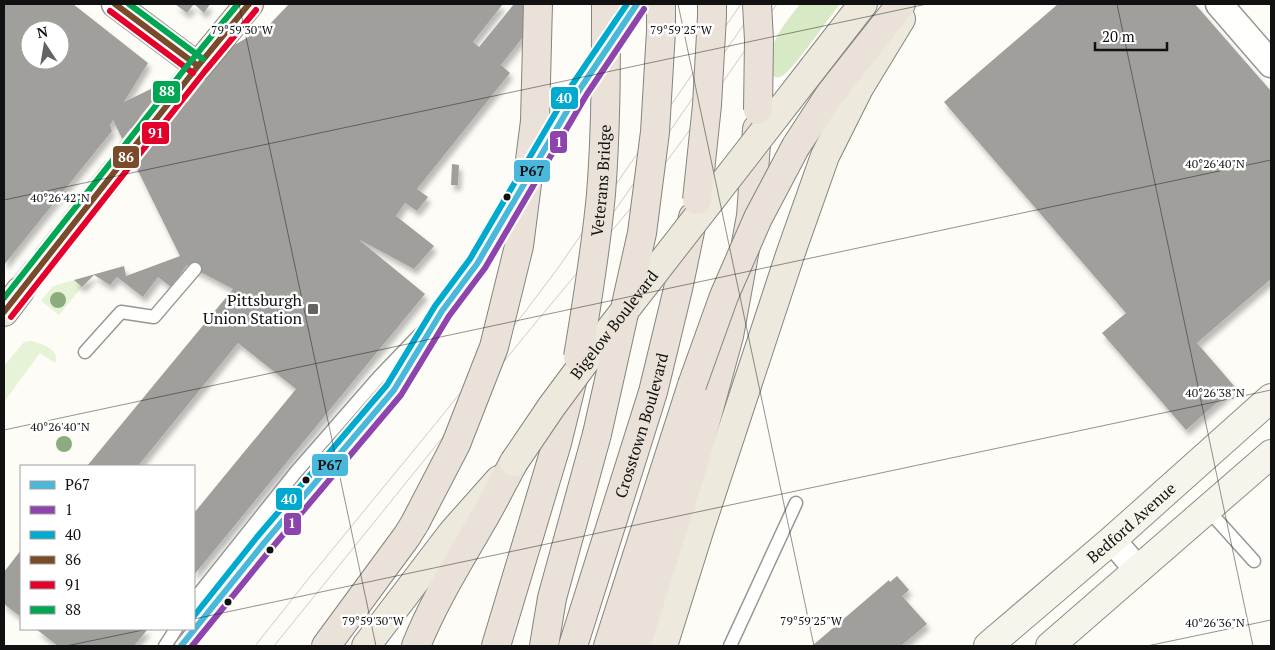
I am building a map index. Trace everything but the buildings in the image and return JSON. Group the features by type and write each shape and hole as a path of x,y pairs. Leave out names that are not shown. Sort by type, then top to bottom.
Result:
{"highway":[{"path":"326,646 415,523 456,444 494,347 519,246 535,122 538,4"},
{"name":"Veterans Bridge","path":"496,646 556,443 578,357 601,195 606,94 606,4"},
{"path":"544,646 552,598 597,434 642,233 655,132 661,4"},
{"name":"Crosstown Boulevard","path":"572,646 654,392 678,290 697,200 708,105 712,4"},
{"path":"636,646 696,456 729,336 751,216 758,110 759,40 757,4"},
{"path":"608,646 692,385 724,296 758,218 796,146 830,94 901,4"},
{"path":"416,646 447,581 514,462"}],"main road":[{"path":"198,66 249,4"},
{"name":"Bigelow Boulevard","path":"366,646 452,533 514,462 552,406 593,351 863,4"},
{"path":"662,646 790,255 825,156 859,88 911,4"}],"street":[{"path":"115,4 198,66"},
{"path":"1219,4 1271,64"},
{"name":"Bedford Avenue","path":"988,646 1112,540 1271,398"},
{"path":"1050,646 1271,454"},
{"path":"1112,540 1138,570"}],"lane":[{"path":"195,629 264,543 394,390 442,311 476,264 580,89 638,4"},
{"path":"85,352 121,312 154,316 196,269"},
{"path":"195,599 296,472 378,378 442,311"},
{"path":"730,646 796,503"},
{"path":"1208,510 1254,561"},
{"path":"165,646 175,630"},
{"path":"181,646 194,630"}],"green space":[{"path":"800,4 840,4 793,66 780,77 776,77 772,75 773,47 777,36"},
{"path":"74,280 82,287 59,315 41,301 53,286"},
{"path":"31,341 45,345 53,351 56,358 55,363 40,353 4,402 4,366 24,342"}],"tunnel":[{"path":"20,291 198,66"}],"tram line":[{"path":"255,646 521,317 558,268 741,4"},
{"path":"584,255 758,4"},
{"path":"274,646 523,338 644,192 689,131 777,4"}],"transit line":[{"name":"86","path":"115,4 198,66"},
{"name":"88","path":"129,4 203,59"},
{"name":"88","path":"4,298 238,4"},
{"name":"86","path":"4,312 249,4"},
{"name":"40","path":"195,615 257,537 387,385 435,306 470,259 572,85 627,4"},
{"name":"P67","path":"195,629 264,543 394,390 442,311 477,264 580,89 637,4"},
{"name":"1","path":"192,646 401,395 449,316 485,268 587,94 644,9"},
{"name":"91","path":"11,317 205,71 256,10"},
{"name":"91","path":"110,11 193,73"},
{"name":"P67","path":"181,646 194,630"}],"place":[{"name":"Pittsburgh Union Station","path":"313,309"}]}
